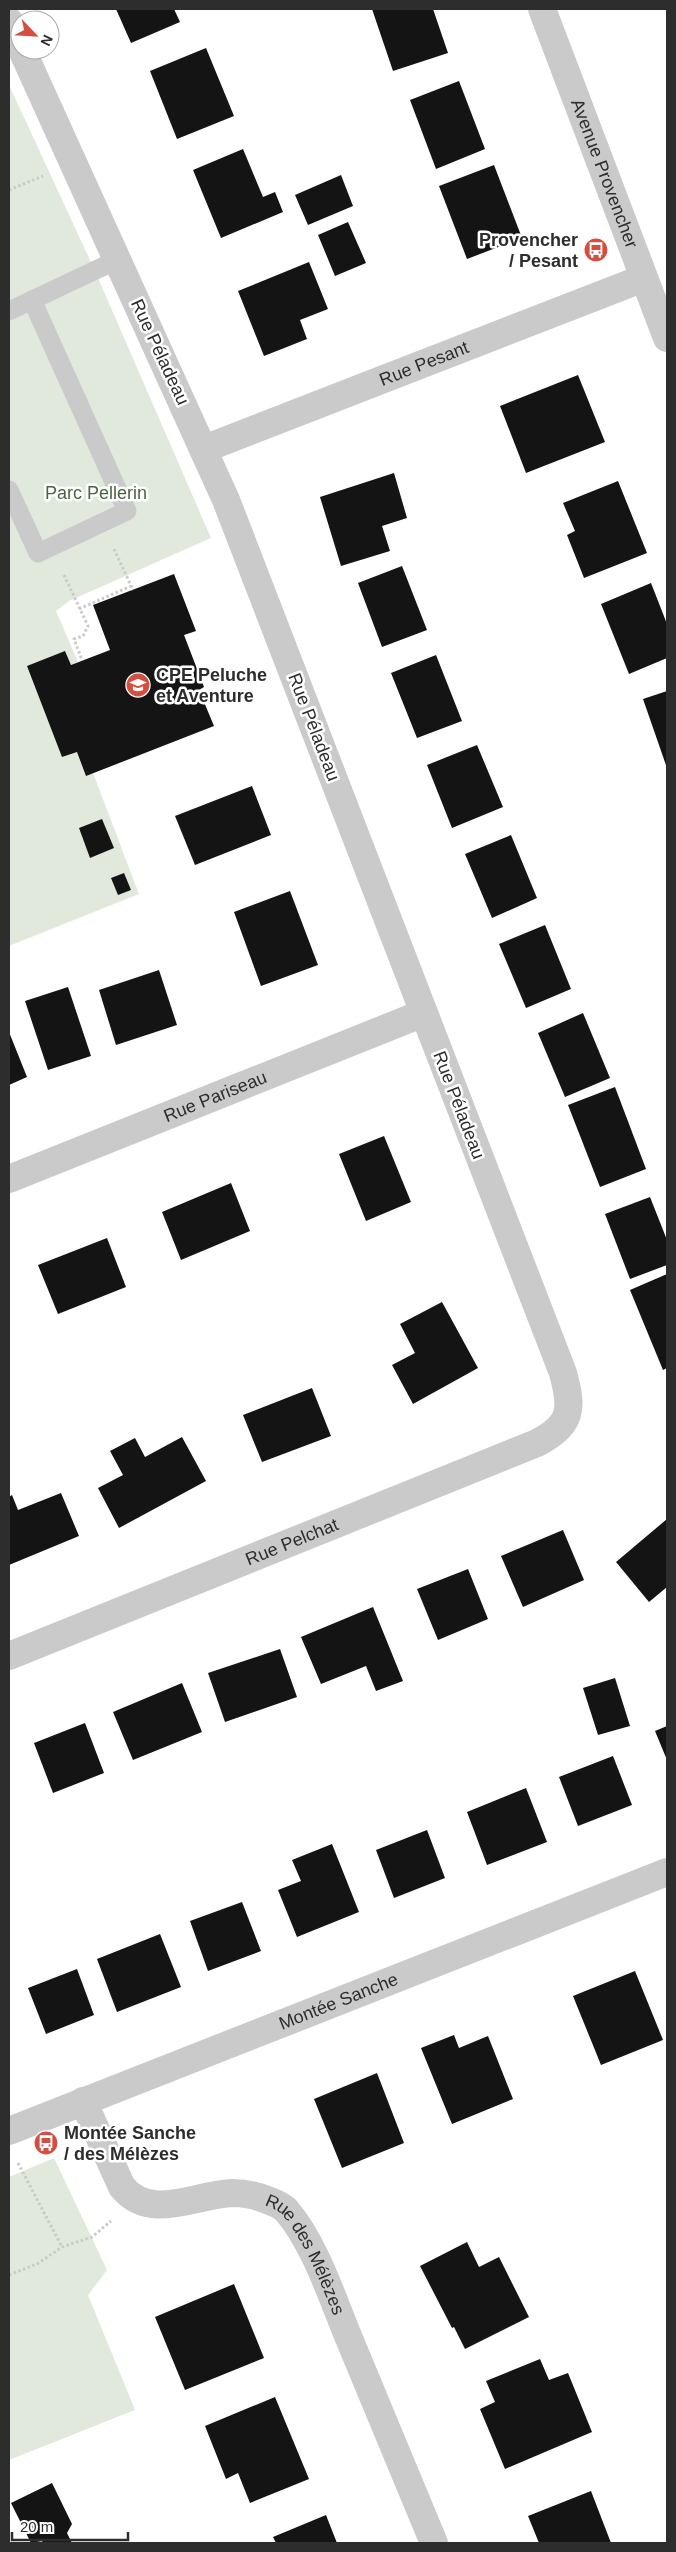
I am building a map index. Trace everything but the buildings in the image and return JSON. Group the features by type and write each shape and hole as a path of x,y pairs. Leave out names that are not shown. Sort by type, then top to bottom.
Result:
{"street":[{"name":"Avenue Provencher","path":"542,9 667,338"},
{"name":"Rue Péladeau","path":"27,60 204,448 317,732 563,1373 570,1406 567,1417"},
{"name":"Rue Pesant","path":"204,448 644,278"},
{"name":"Rue Pariseau","path":"9,1179 424,1013"},
{"name":"Rue Pelchat","path":"9,1656 537,1443 550,1436 567,1417"},
{"name":"Montée Sanche","path":"12,2144 83,2101 667,1872"},
{"name":"Rue des Mélèzes","path":"83,2101 122,2187 129,2196 139,2202 154,2205 173,2204 218,2194 239,2193 260,2197 284,2209 309,2248 325,2281 434,2543"}],"lane":[{"path":"9,311 117,260"},
{"path":"9,490 38,554 127,511 32,300"}],"path":[{"path":"79,608 132,588 127,576"},
{"path":"72,592 88,626 83,636 74,639 82,660"},
{"path":"12,2144 62,2247"},
{"path":"9,2275 37,2264 62,2247 92,2236 110,2223"}],"green space":[{"name":"Parc Pellerin","path":"9,85 95,271 211,538 69,601 56,611 78,662 71,665 65,651 62,757 77,752 93,773 139,894 9,946"},
{"path":"54,2158 107,2270 88,2295 135,2410 9,2460 9,2177"}],"place":[{"name":"Provencher / Pesant","path":"596,250"},
{"name":"CPE Peluche et Aventure","path":"138,685"},
{"name":"Montée Sanche / des Mélèzes","path":"46,2143"}]}
